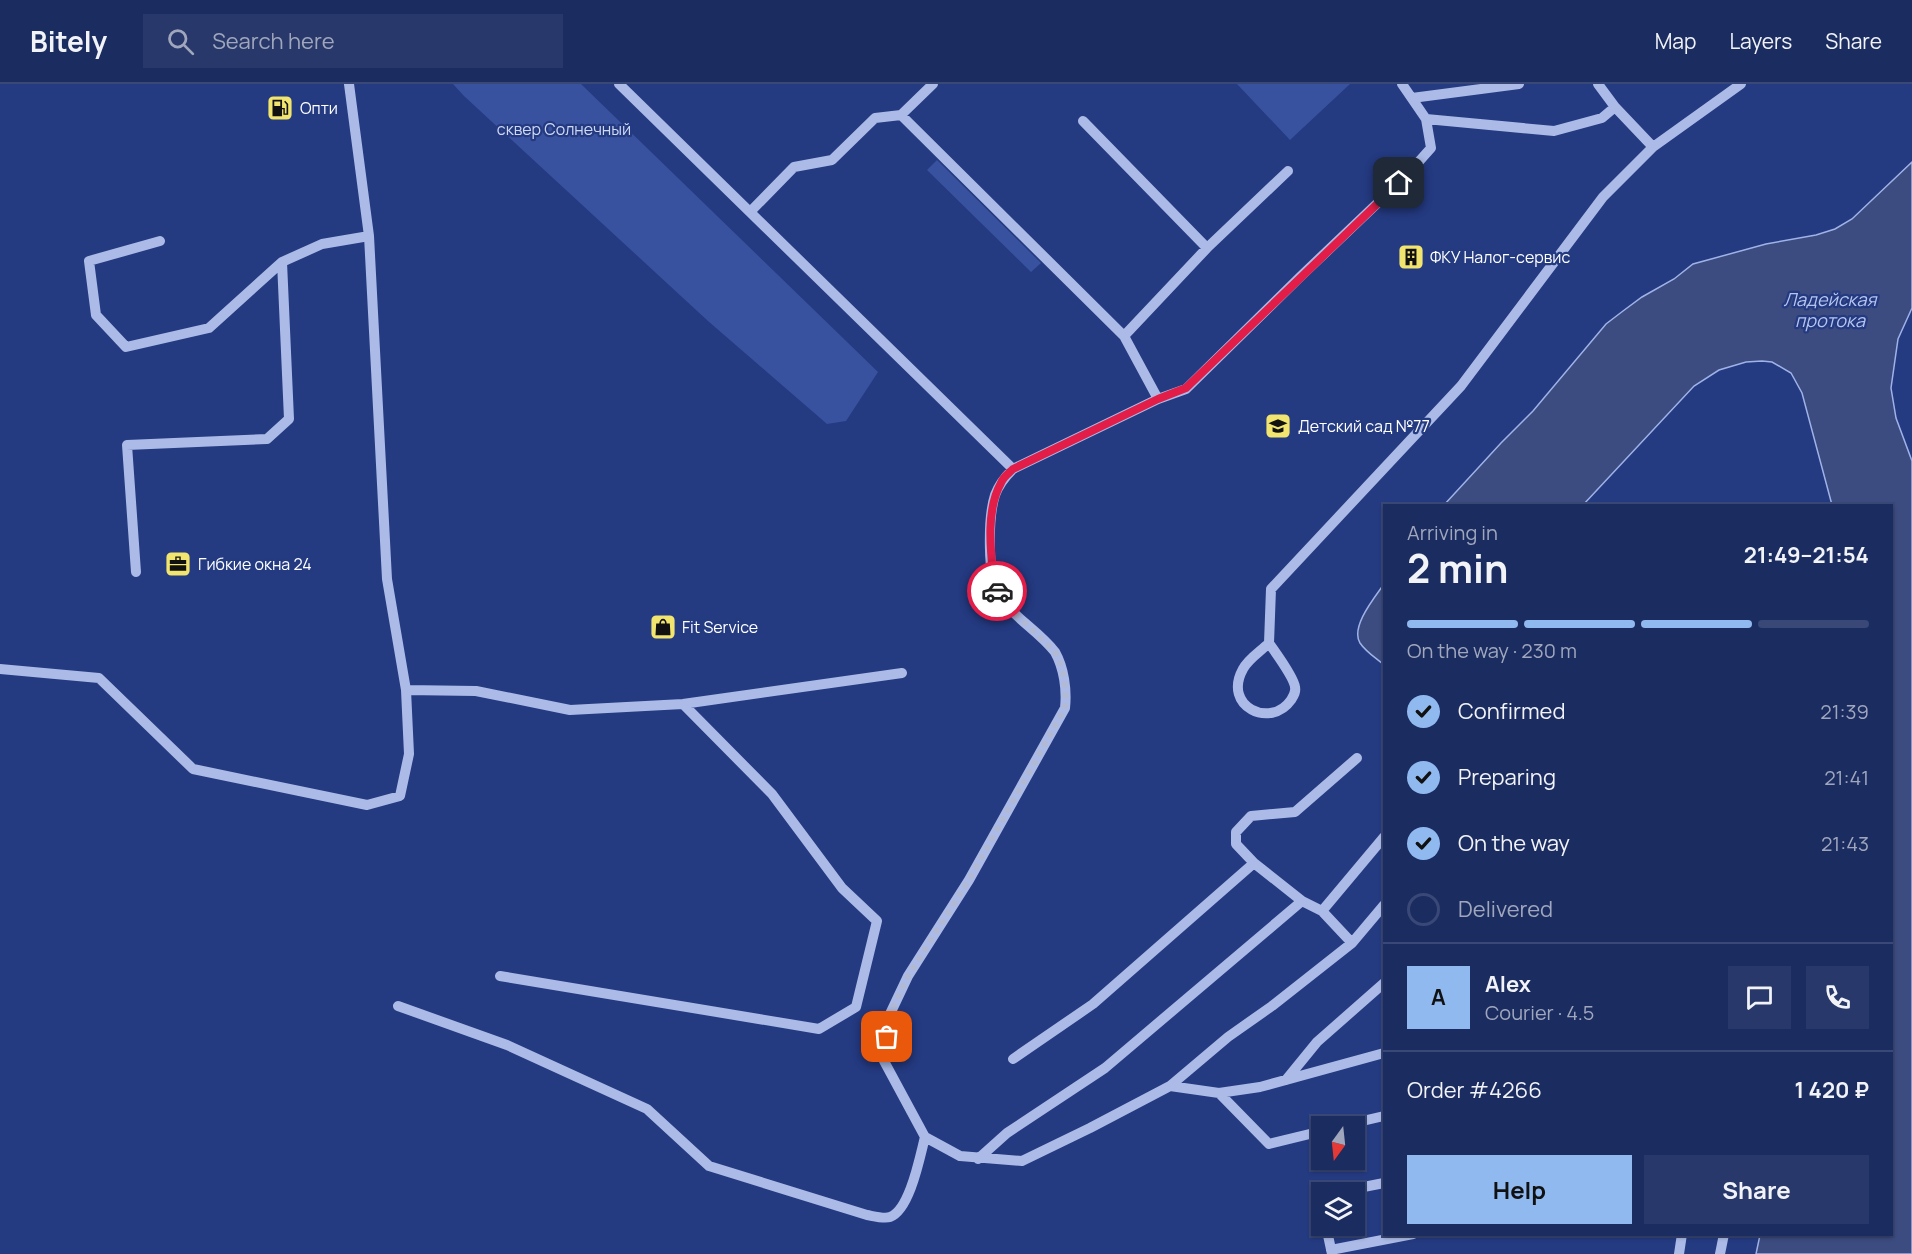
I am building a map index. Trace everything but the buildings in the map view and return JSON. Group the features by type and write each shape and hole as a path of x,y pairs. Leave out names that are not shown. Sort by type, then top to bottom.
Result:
{"street":[{"path":"0,669 99,678 193,769 367,806 400,796 409,754 406,690 387,579 369,236 349,84"},
{"path":"619,84 1013,469"},
{"path":"750,212 794,167 832,160 875,118 901,115 933,84"},
{"path":"1383,906 1352,943 1272,1006 1228,1037 1170,1086 1022,1161 960,1156 925,1137 884,1061 890,1014 908,976 969,880 1065,708 1066,696 1060,661 1055,652 1009,608 994,585 990,548 992,508 1001,481 1013,469 1158,399 1186,388 1406,176 1431,148 1426,119 1402,84"},
{"path":"1412,98 1448,88 1519,84"},
{"path":"1598,84 1615,107 1653,147"},
{"path":"1269,643 1244,667 1237,682 1237,693 1242,702 1256,712 1274,713 1287,706 1295,694 1295,685 1269,643 1271,589 1461,386 1603,197 1653,147 1741,84"},
{"path":"1426,119 1554,132 1602,118 1615,107"},
{"path":"901,115 1124,336 1158,399"},
{"path":"1083,121 1207,248"},
{"path":"1124,336 1207,248 1288,171"},
{"path":"160,241 89,261 96,315 126,347 209,328 282,262 322,244 369,236"},
{"path":"136,572 127,444 267,439 289,419 282,262"},
{"path":"406,690 476,691 570,711 683,704 902,673"},
{"path":"500,976 819,1029 856,1007 877,921 842,888 772,794 683,704"},
{"path":"1352,943 1322,911 1302,901 1254,863 1236,844 1236,832 1251,816 1295,812 1357,758"},
{"path":"1322,911 1383,838"},
{"path":"1013,1059 1093,1004 1254,863"},
{"path":"978,1158 1007,1133 1105,1068 1302,901"},
{"path":"1285,1081 1317,1042 1383,984"},
{"path":"398,1006 507,1045 647,1109 709,1166 867,1215 889,1217 900,1210 912,1184 925,1137"},
{"path":"1170,1086 1219,1093 1260,1087 1383,1053"},
{"path":"1219,1093 1269,1144 1311,1134"},
{"path":"1365,1120 1383,1116"},
{"path":"1365,1187 1383,1183"},
{"path":"1328,1236 1332,1252 1404,1236"},
{"path":"1679,1254 1682,1236"},
{"path":"1719,1254 1724,1236"}],"green space":[{"name":"сквер Солнечный","path":"453,84 581,84 878,372 846,421 827,424 708,321"},
{"path":"1237,84 1350,84 1290,140"},
{"path":"937,160 1041,263 1031,272 927,170"}],"water":[{"name":"Ладейская протока","path":"1912,162 1912,308 1898,339 1891,388 1896,418 1912,461 1912,1254 1756,1254 1760,1236 1893,1236 1893,504 1832,504 1802,393 1791,373 1772,362 1762,361 1746,362 1719,370 1694,386 1584,504 1445,504 1533,411 1606,324 1642,297 1674,279 1693,264 1766,244 1816,235 1835,229 1852,219"},
{"path":"1383,585 1383,664 1365,649 1358,636 1361,621"}],"way so far":[{"path":"887,1037 890,1014 908,976 969,880 1065,708 1066,696 1060,661 1055,652 1009,608 997,591"}],"place":[{"name":"Опти","path":"280,108"},
{"name":"ФКУ Налог-сервис","path":"1411,257"},
{"name":"Детский сад №77","path":"1278,426"},
{"name":"Гибкие окна 24","path":"178,564"},
{"name":"Fit Service","path":"663,627"}],"route":[{"path":"997,591 994,585 990,548 992,508 1001,481 1013,469 1158,399 1186,388 1399,183"}]}
